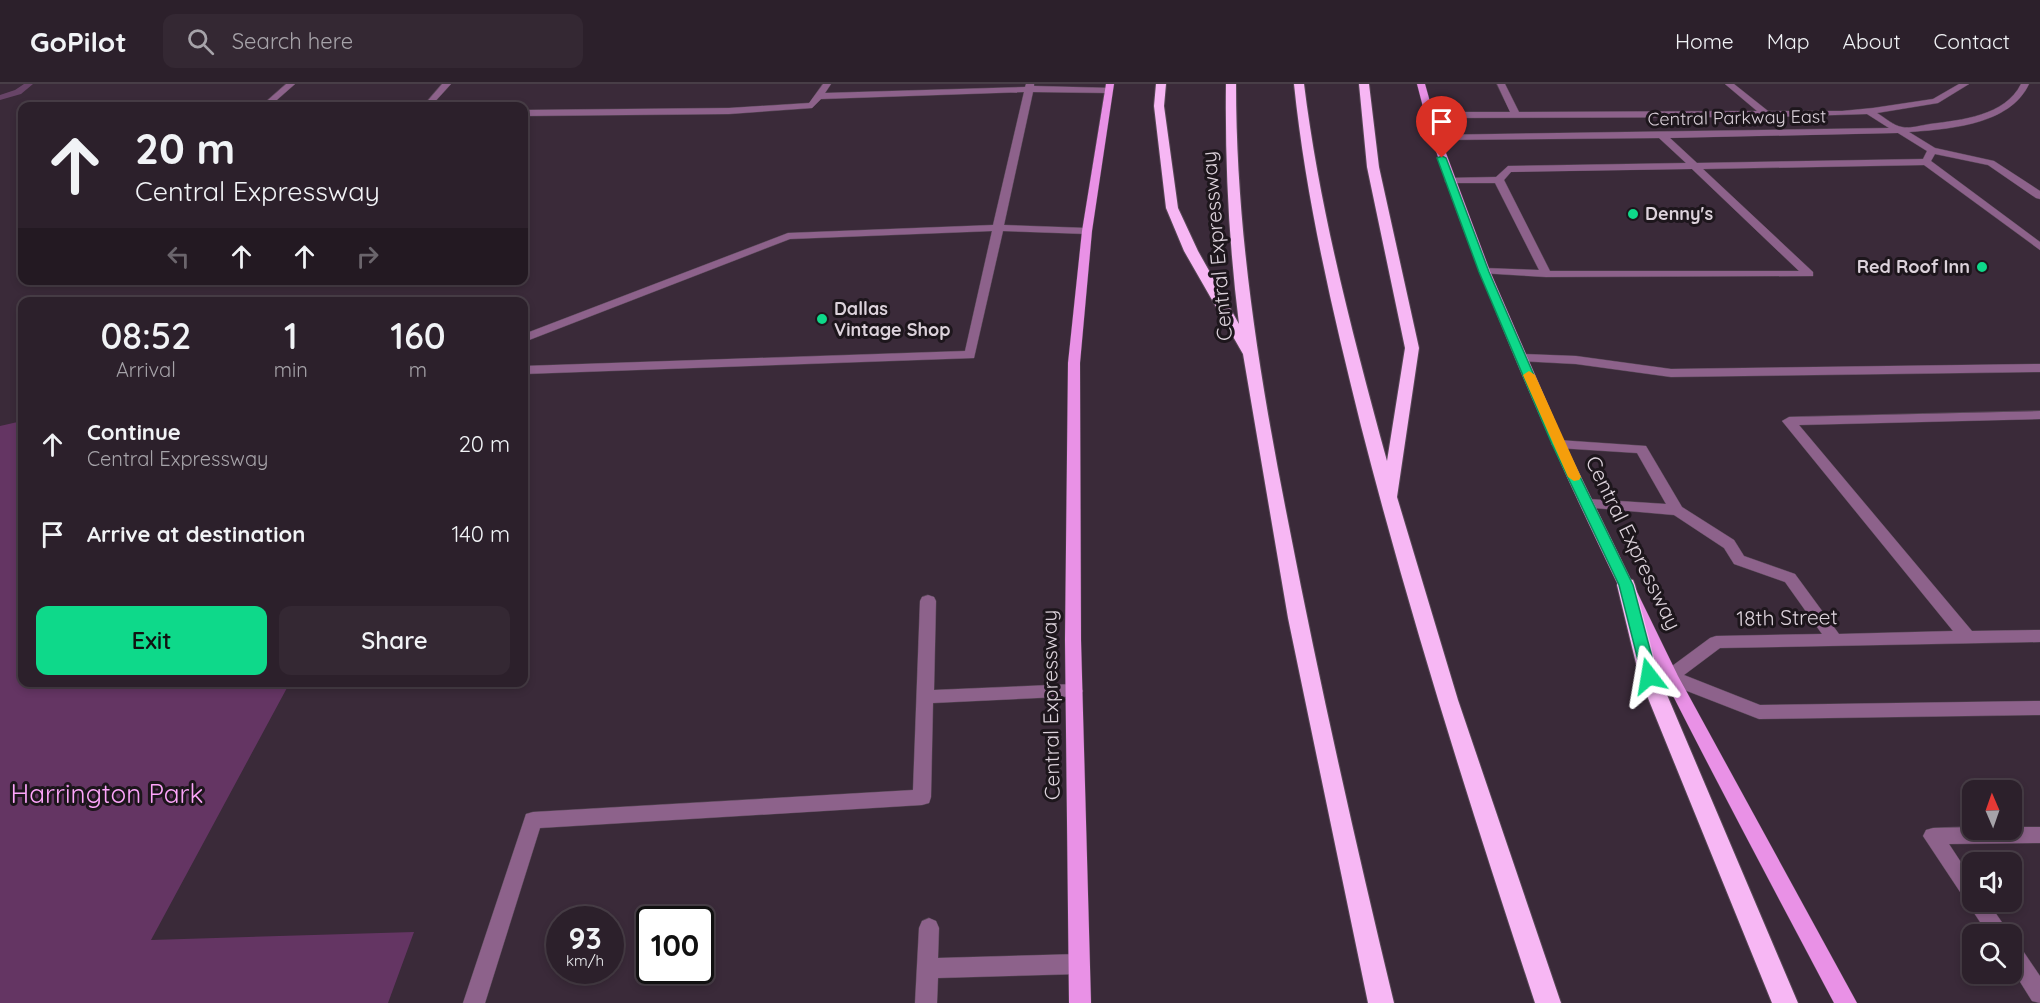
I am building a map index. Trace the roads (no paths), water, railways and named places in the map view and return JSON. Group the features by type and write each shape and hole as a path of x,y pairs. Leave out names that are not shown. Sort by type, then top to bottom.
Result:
{"highway":[{"path":"1161,84 1159,105 1172,208 1191,251 1252,360"},
{"name":"Central Expressway","path":"1231,84 1235,209 1252,360 1267,455 1307,670 1381,1003"},
{"path":"1299,84 1326,256 1389,506 1469,773 1548,1003"},
{"path":"1364,84 1373,167 1412,348 1389,506"},
{"path":"1626,585 1649,676 1785,1003"}],"main road":[{"name":"Central Expressway","path":"1421,84 1449,180 1484,272 1558,444 1670,677 1846,1003"},
{"name":"Central Expressway","path":"1080,1003 1074,691 1074,363 1087,231 1109,87"}],"street":[{"path":"270,102 291,84"},
{"path":"431,102 447,84"},
{"path":"528,112 729,111 812,105 827,84"},
{"path":"881,94 887,84"},
{"path":"1501,84 1517,115"},
{"path":"1729,84 1743,84"},
{"path":"1729,84 1790,134"},
{"name":"Central Parkway East","path":"1429,115 1869,112 1935,101 1965,84"},
{"name":"Central Parkway East","path":"1435,137 1790,134 1924,129 1986,115 2018,97 2025,84"},
{"path":"819,96 1029,87 1109,87"},
{"path":"528,370 970,355 1029,87"},
{"path":"1869,112 1932,150 1991,163 2040,196"},
{"path":"1484,272 1809,274 1662,135"},
{"path":"1926,162 1932,150"},
{"path":"1499,180 1508,169 1926,162 2040,247"},
{"path":"1449,180 1499,180"},
{"path":"1499,180 1546,274"},
{"path":"528,336 788,236 998,228 1087,231"},
{"path":"1522,358 1576,360 1671,373 2040,368"},
{"path":"1968,638 1789,421 2040,415"},
{"path":"1558,444 1641,449 1677,510 1729,544 1739,560 1790,578 1835,640"},
{"path":"1588,504 1677,510"},
{"path":"474,1003 533,820 922,797 928,601"},
{"name":"18th Street","path":"1670,677 1716,642 2040,636"},
{"path":"1670,677 1759,712 2040,708"},
{"path":"925,697 1074,691"},
{"path":"1962,879 1933,836 2040,835"},
{"path":"926,1003 929,928"},
{"path":"927,968 1079,964"},
{"path":"2022,967 2040,994"}],"waterway":[{"path":"0,98 18,92 29,84"}],"place":[{"name":"Denny's","path":"1633,214"},
{"name":"Red Roof Inn","path":"1982,267"},
{"name":"Dallas Vintage Shop","path":"822,319"}],"park label":[{"name":"Harrington Park","path":"107,794"}]}
